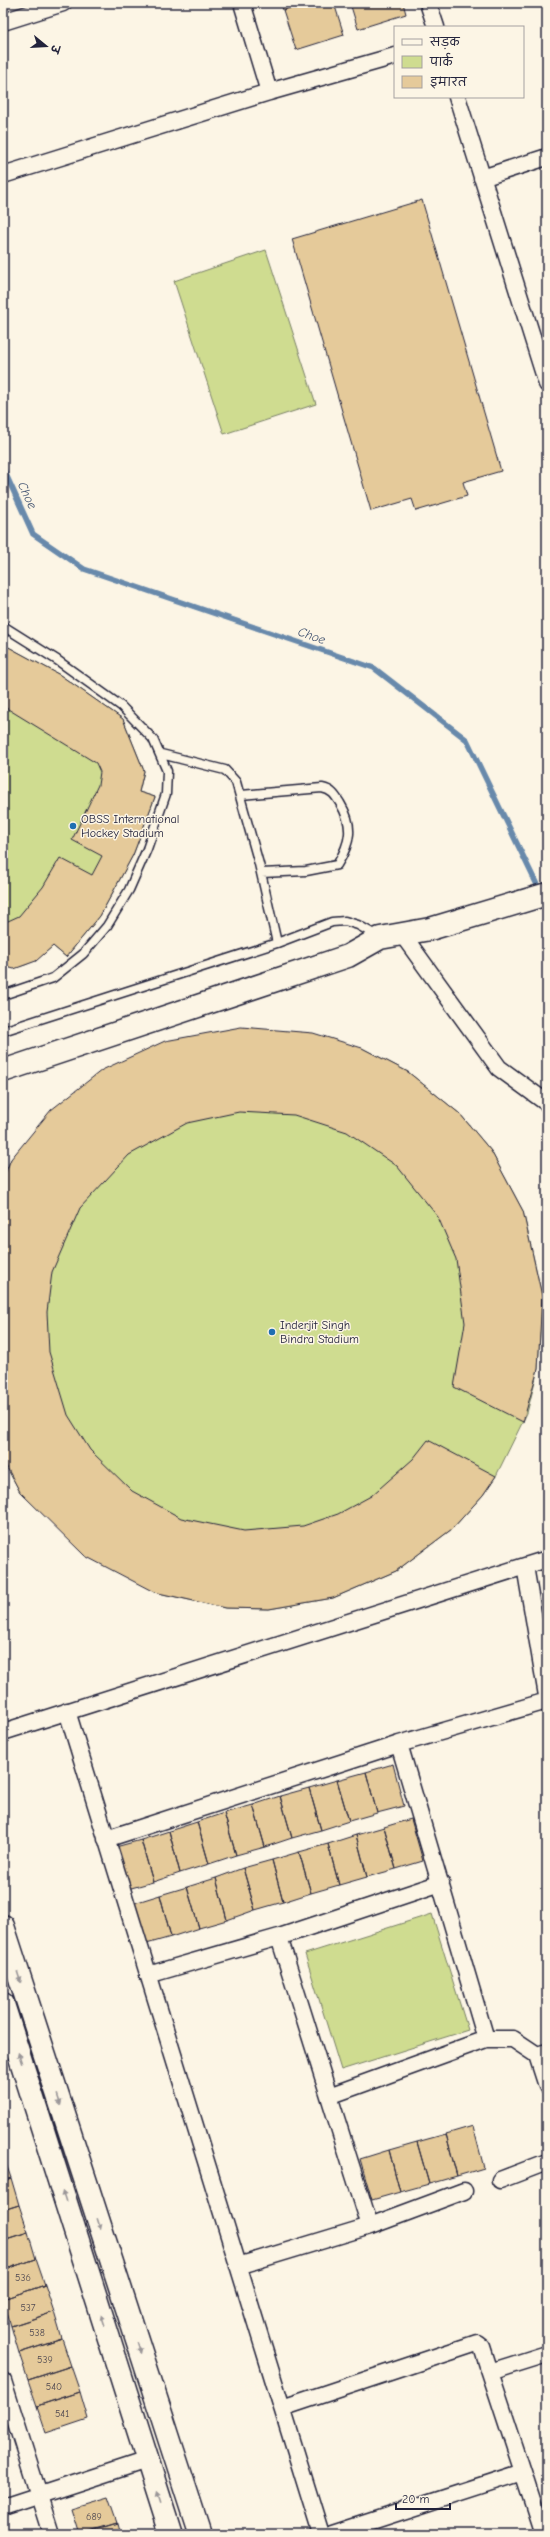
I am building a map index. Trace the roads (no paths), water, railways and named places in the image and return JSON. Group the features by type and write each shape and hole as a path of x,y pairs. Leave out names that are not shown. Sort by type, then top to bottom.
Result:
{"main road":[{"path":"3,1071 348,956 380,938 430,929 547,894"},
{"path":"3,1926 200,2534"},
{"path":"3,2004 171,2534"}],"street":[{"path":"3,22 63,3"},
{"path":"242,3 269,92"},
{"path":"428,3 436,26"},
{"path":"4,172 269,92 394,56"},
{"path":"457,98 547,384"},
{"path":"482,178 547,157"},
{"path":"402,934 499,1068 547,1103"},
{"path":"3,1732 547,1559"},
{"path":"524,1566 547,1696"},
{"path":"106,1839 399,1744 547,1701"},
{"path":"66,1711 321,2534"},
{"path":"399,1744 486,2039"},
{"path":"148,1975 279,1937 441,1884"},
{"path":"279,1937 370,2226"},
{"path":"329,2096 486,2039 513,2039 542,2053 547,2086"},
{"path":"500,2180 547,2162"},
{"path":"238,2266 370,2226 464,2191"},
{"path":"282,2408 477,2343 482,2347 543,2534"},
{"path":"490,2372 547,2354"},
{"path":"3,2381 51,2534"},
{"path":"3,2507 147,2460"},
{"path":"332,2534 523,2472"}],"lane":[{"path":"3,626 58,660 121,706 153,739 161,754 167,771 166,794 147,849 129,890 107,926 83,954 52,978 3,995"},
{"path":"161,754 225,770 236,782 241,795 261,873 277,943"},
{"path":"241,795 322,788 329,789 349,817 350,830 337,865 306,872 261,873"},
{"path":"3,1031 277,943 332,922 345,921 358,925 380,938"}],"waterway":[{"name":"Choe","path":"3,468 33,534 84,569 374,668 467,740 540,891"}],"place":[{"name":"OBSS International Hockey Stadium","path":"73,826"},
{"name":"Inderjit Singh Bindra Stadium","path":"272,1332"}]}
